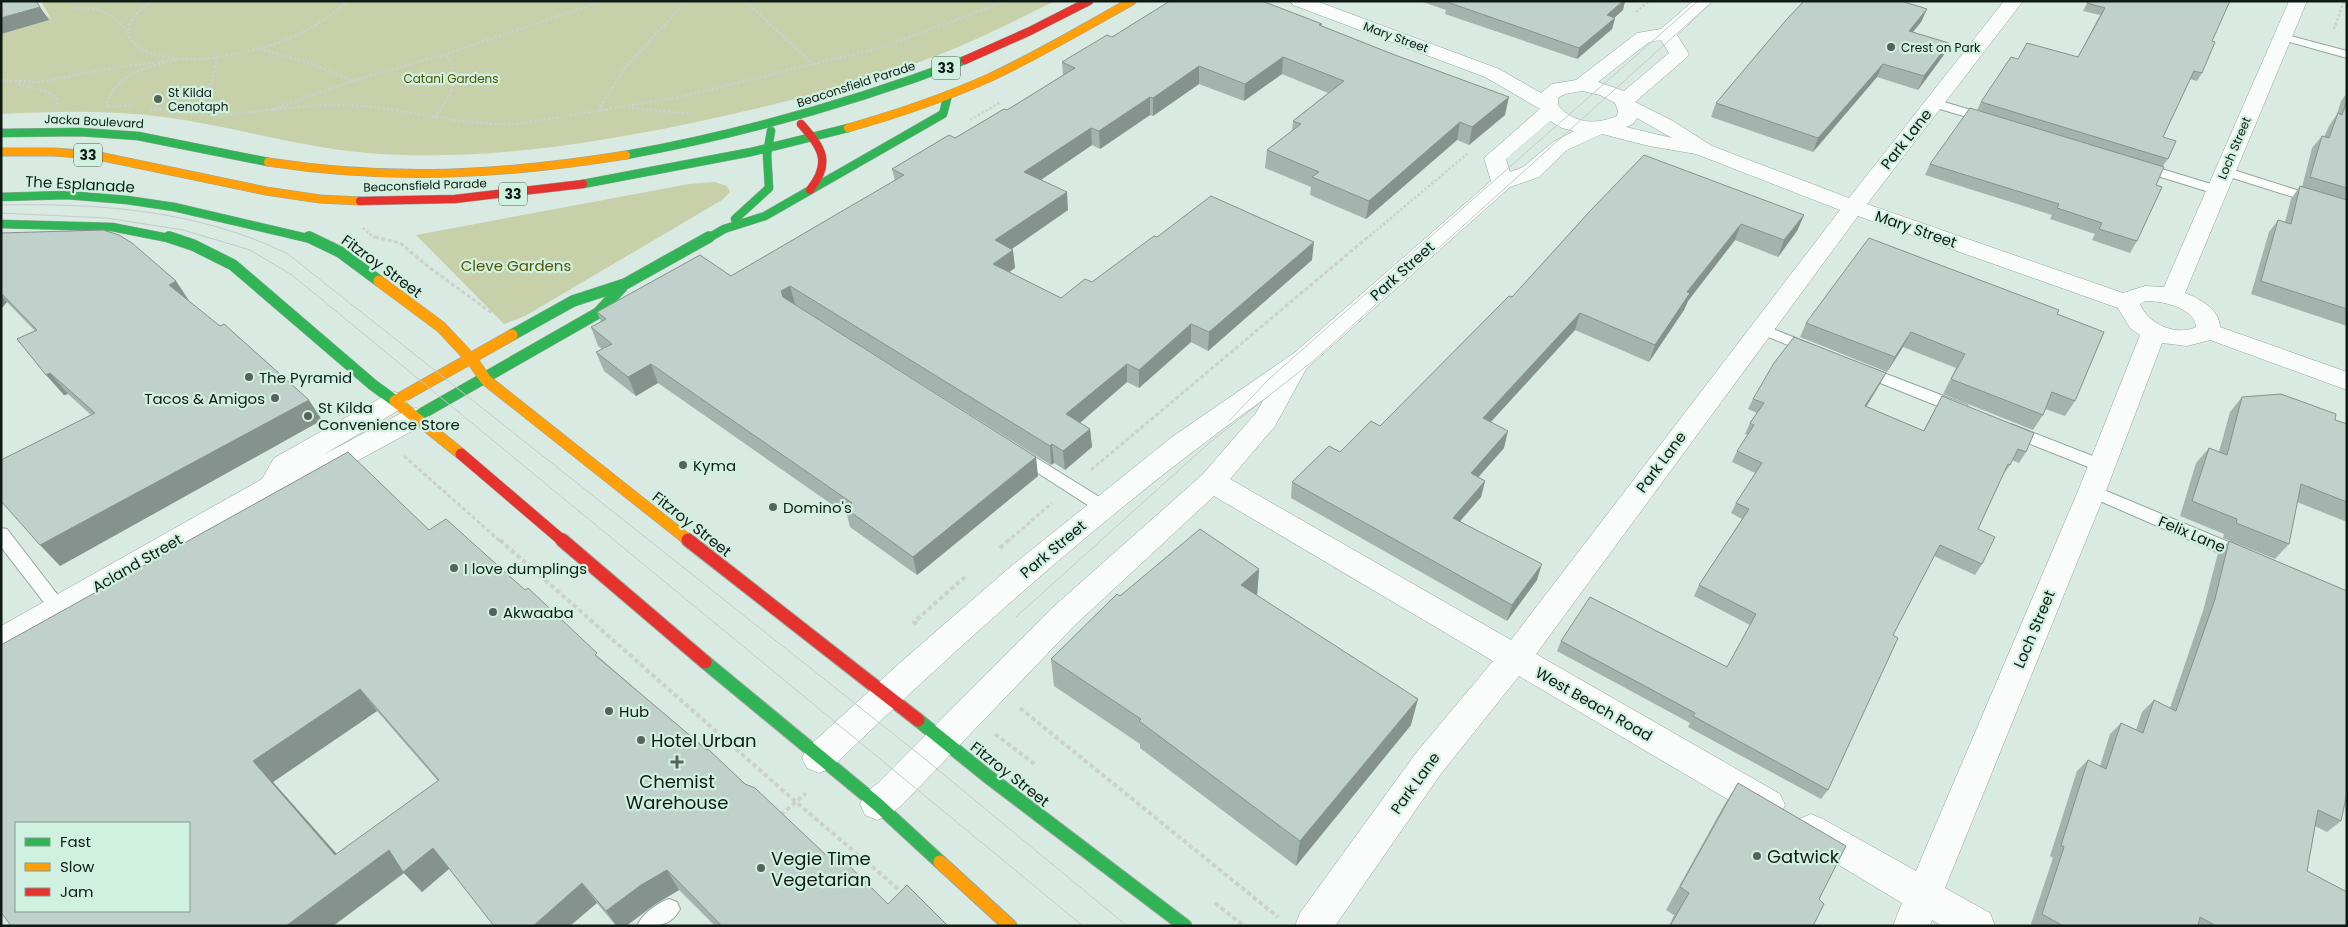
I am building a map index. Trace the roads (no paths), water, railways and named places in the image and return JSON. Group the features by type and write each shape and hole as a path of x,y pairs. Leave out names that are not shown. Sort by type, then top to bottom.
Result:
{"main road":[{"name":"Beaconsfield Parade","path":"185,144 264,162 319,170 384,176 434,177 498,173 610,159 796,118 960,63 1000,46 1089,1"},
{"name":"Beaconsfield Parade","path":"1,152 54,152 104,156 267,192 320,199 444,200 505,195 589,183 767,148 948,95 1012,67 1132,1"},
{"name":"Beaconsfield Parade","path":"724,228 765,216 943,114 948,95"},
{"name":"Beaconsfield Parade","path":"796,118 820,147 824,166 822,176 810,190"},
{"name":"Beaconsfield Parade","path":"395,402 573,301 625,284 724,228 769,188 767,148 773,124"},
{"name":"Jacka Boulevard","path":"1,133 100,132 142,136 185,144"},
{"name":"The Esplanade","path":"1,197 67,195 158,204"},
{"name":"Fitzroy Street","path":"158,204 285,230 321,242 340,252 449,334 464,348 486,380 628,494 942,740 1185,926"},
{"path":"1,224 78,224 145,233 190,244 229,262 373,385 416,417 877,804 1010,926"},
{"name":"Beaconsfield Parade","path":"416,417 486,380 598,313 625,284"}],"street":[{"name":"Mary Street","path":"1299,1 1492,73 1606,90 1626,104 1666,125 1705,150"},
{"path":"1502,182 1495,158 1547,108 1546,97 1552,92 1577,86 1644,37 1667,34 1704,1"},
{"name":"Park Lane","path":"1313,926 1428,764 1515,658 1852,206 2014,1"},
{"name":"Loch Street","path":"2172,296 2298,1"},
{"path":"1626,104 1679,54 1667,34"},
{"name":"Mary Street","path":"1492,73 1547,108 1565,123 1601,128 1649,140 1705,150 1852,206 2128,303"},
{"name":"Park Street","path":"826,763 913,670 1020,576 1103,507 1182,444 1303,359 1502,182 1531,172 1560,146 1601,128 1626,120 1629,113 1626,104"},
{"path":"2160,293 2172,296 2191,305 2204,316 2208,321 2208,331 2202,336 2181,338 2154,330 2134,317 2129,310 2128,303 2131,298 2138,294 2160,293"},
{"name":"Loch Street","path":"1911,926 2097,479 2154,330"},
{"path":"2208,331 2347,381"},
{"name":"Park Street","path":"877,804 890,794 1063,617 1212,482 1266,420 1290,375 1303,359"},
{"name":"Acland Street","path":"272,486 284,465 395,402"},
{"name":"Acland Street","path":"1,641 272,486 300,480 416,417"},
{"name":"West Beach Road","path":"1212,482 1976,926"}],"lane":[{"path":"2283,38 2347,55"},
{"path":"1934,103 2000,124"},
{"path":"2132,164 2220,181 2347,210"},
{"path":"1761,329 1825,355"},
{"path":"1853,366 1973,414"},
{"name":"Felix Lane","path":"2000,425 2097,479 2256,561"},
{"path":"1004,444 1103,507"},
{"path":"1,534 58,608"},
{"path":"648,926 670,909"}],"tram line":[{"path":"1229,421 1269,379 1698,1"},
{"path":"1016,617 1209,443 1313,361 1713,1"},
{"path":"1,205 75,206 148,212 219,228 254,239 288,254 925,759 1127,926"},
{"path":"1,213 106,218 183,230 250,250 292,275 1083,926"}],"place":[{"name":"Crest on Park","path":"1891,47"},
{"name":"St Kilda Cenotaph","path":"158,99"},
{"name":"The Pyramid","path":"249,377"},
{"name":"Tacos & Amigos","path":"275,398"},
{"name":"St Kilda Convenience Store","path":"308,416"},
{"name":"Kyma","path":"683,465"},
{"name":"Domino's","path":"773,507"},
{"name":"I love dumplings","path":"454,568"},
{"name":"Akwaaba","path":"493,612"},
{"name":"Hub","path":"609,711"},
{"name":"Hotel Urban","path":"641,740"},
{"name":"Chemist Warehouse","path":"677,762"},
{"name":"Gatwick","path":"1757,856"},
{"name":"Vegie Time Vegetarian","path":"761,868"}],"park label":[{"name":"Catani Gardens","path":"451,78"},
{"name":"Cleve Gardens","path":"516,265"}]}
